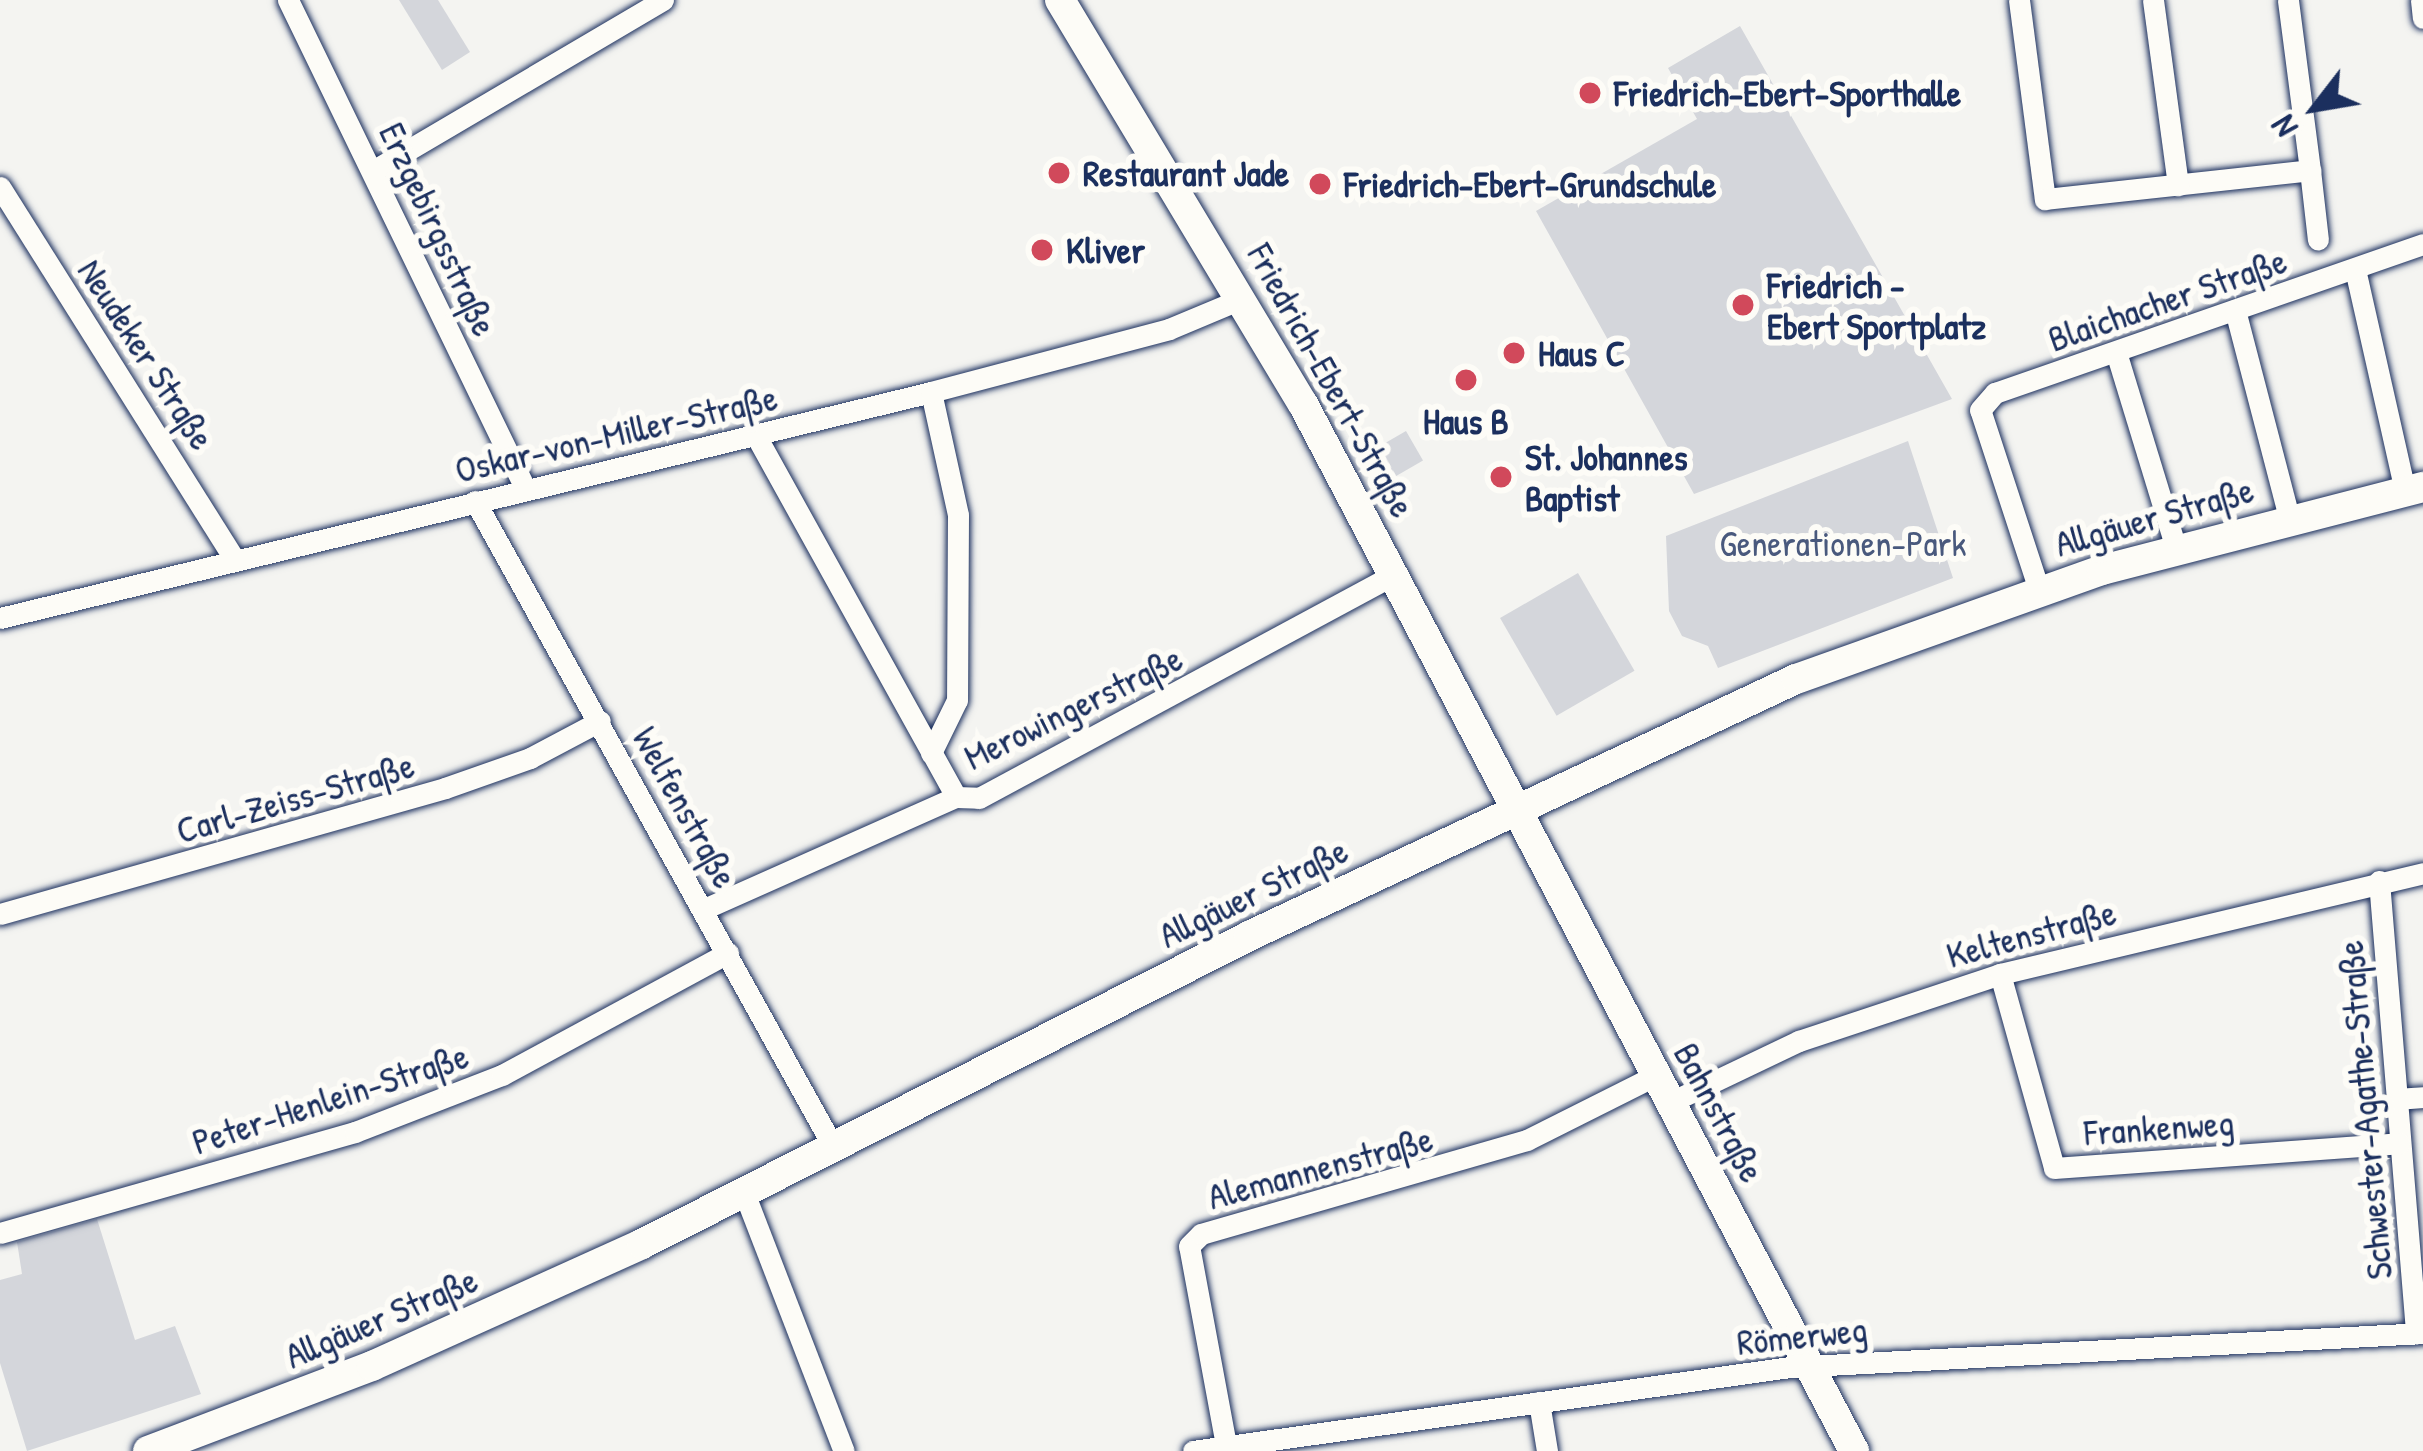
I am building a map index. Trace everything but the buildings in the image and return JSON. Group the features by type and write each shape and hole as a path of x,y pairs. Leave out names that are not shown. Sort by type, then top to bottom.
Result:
{"main road":[{"name":"Friedrich-Ebert-Straße","path":"1060,0 1244,298 1396,573 1517,809"},
{"name":"Allgäuer Straße","path":"148,1451 372,1366 745,1195 1517,809 1796,679 2039,590 2176,548 2414,489"},
{"name":"Bahnstraße","path":"1517,809 1855,1451"}],"street":[{"name":"Erzgebirgsstraße","path":"288,0 376,169 525,488"},
{"path":"376,169 663,0"},
{"path":"2019,0 2045,200 2310,170"},
{"path":"2153,0 2178,185"},
{"path":"2288,0 2318,240"},
{"path":"2421,0 2423,18"},
{"name":"Neudeker Straße","path":"0,187 235,560"},
{"name":"Blaichacher Straße","path":"2039,590 1980,410 1995,393 2423,244"},
{"path":"2355,269 2414,489"},
{"name":"Oskar-von-Miller-Straße","path":"0,618 931,392 1169,329 1244,298"},
{"path":"2235,310 2289,518"},
{"path":"2116,352 2176,548"},
{"path":"931,392 958,515 957,700 931,753"},
{"path":"754,434 956,797"},
{"name":"Welfenstraße","path":"476,501 834,1148"},
{"name":"Merowingerstraße","path":"704,909 956,797 979,797 1396,573"},
{"name":"Carl-Zeiss-Straße","path":"0,914 442,790 530,758 600,721"},
{"name":"Keltenstraße","path":"1663,1088 2000,974 2423,873"},
{"name":"Schwester-Agathe-Straße","path":"2379,881 2419,1333"},
{"name":"Peter-Henlein-Straße","path":"0,1233 356,1132 502,1075 728,953"},
{"name":"Frankenweg","path":"2000,974 2054,1168 2399,1143"},
{"name":"Alemannenstraße","path":"1226,1445 1189,1246 1201,1234 1527,1140 1663,1088"},
{"path":"2396,1099 2423,1097"},
{"path":"745,1195 844,1451"},
{"name":"Römerweg","path":"1193,1451 1811,1366 2419,1333"},
{"path":"1539,1402 1546,1451"}],"green space":[{"path":"399,0 438,0 470,52 442,70"},
{"name":"Friedrich - Ebert Sportplatz","path":"1740,26 1952,399 1694,494 1536,211 1697,119 1668,68"},
{"path":"1406,431 1423,460 1385,482 1368,453"},
{"name":"Generationen-Park","path":"1908,441 1953,578 1718,668 1708,646 1682,636 1669,611 1666,536"},
{"path":"1578,573 1634,671 1557,716 1500,618"},
{"path":"97,1219 135,1340 175,1326 201,1394 27,1451 0,1363 0,1280 22,1274 17,1242"}],"place":[{"name":"Friedrich-Ebert-Sporthalle","path":"1590,93"},
{"name":"Restaurant Jade","path":"1059,173"},
{"name":"Friedrich-Ebert-Grundschule","path":"1320,184"},
{"name":"Kliver","path":"1042,250"},
{"name":"Friedrich - Ebert Sportplatz","path":"1743,305"},
{"name":"Haus C","path":"1514,353"},
{"name":"Haus B","path":"1466,380"},
{"name":"St. Johannes Baptist","path":"1501,477"}]}
